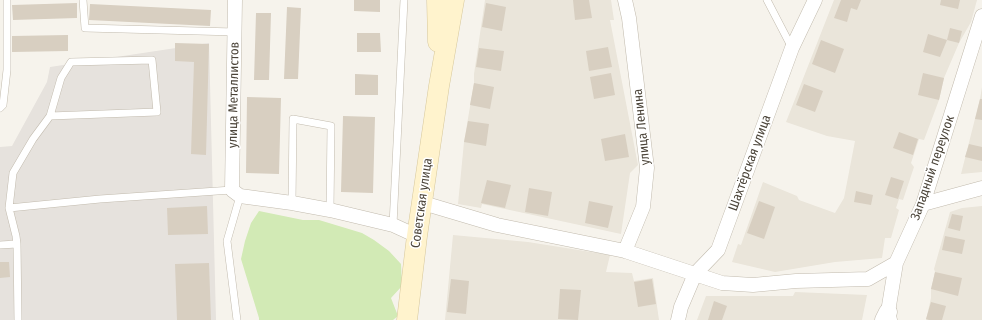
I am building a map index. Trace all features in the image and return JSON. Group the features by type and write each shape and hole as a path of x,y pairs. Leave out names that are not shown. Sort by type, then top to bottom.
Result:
{"main road":[{"name":"Советская улица","path":"437,0 439,86"},
{"name":"Советская улица","path":"407,320 417,236 439,86 454,0"}],"street":[{"name":"улица Металлистов","path":"235,0 236,193"},
{"name":"улица Ленина","path":"625,0 629,18 647,168 643,207 625,251"},
{"name":"Шахтёрская улица","path":"678,320 681,307 695,274 718,250 792,48 815,0"},
{"name":"Западный переулок","path":"887,317 896,263 923,204 982,16"},
{"path":"923,204 982,188"},
{"path":"236,193 330,210 393,225 417,236"},
{"path":"422,203 497,225 625,251 722,283 753,285 796,281 868,279 896,263"}],"lane":[{"path":"0,108 3,105 7,70 7,0"},
{"path":"83,0 85,28 235,32"},
{"path":"393,225 404,0"},
{"path":"767,0 792,48"},
{"path":"18,320 17,244 9,208 13,173 33,139 50,116 61,78 72,62 152,60 157,112 50,116"},
{"path":"292,204 293,119 331,126 330,210"},
{"path":"9,208 100,199 236,193 227,241 236,320"},
{"path":"0,245 17,244"}],"shaded area":[{"path":"485,0 611,0 614,20 610,20 638,165 630,173 621,234 482,204 481,208 458,204 464,142 474,83"},
{"path":"834,0 977,0 971,22 959,43 944,78 939,100 924,140 919,139 911,163 914,167 903,200 899,199 896,208 899,210 891,238 885,238 882,258 835,262 775,272 732,262 738,244 741,245 763,182 797,196 799,200 835,213 844,198 855,141 827,136 786,122"},
{"path":"209,43 216,320 0,320 0,147 12,146 47,82 50,67"},
{"path":"982,87 982,172 961,174 980,99"},
{"path":"982,206 982,320 926,320 931,298 931,289 935,272 934,269 950,212 962,208"},
{"path":"453,235 528,242 610,255 606,272 632,273 634,281 653,278 659,320 445,320"},
{"path":"795,292 867,295 862,320 697,320 706,296 793,296"}],"green space":[{"path":"259,211 303,220 319,220 362,233 389,251 401,264 402,286 391,298 398,316 393,320 259,320 241,259 251,223"}],"building":[{"path":"354,0 380,0 380,12 354,11"},
{"path":"573,0 589,0 592,18 575,20"},
{"path":"841,0 861,0 857,10 851,8 847,22 834,18"},
{"path":"941,0 960,0 958,9 940,5"},
{"path":"77,3 77,18 13,20 12,5"},
{"path":"486,3 506,7 502,31 482,27"},
{"path":"90,4 211,10 210,26 89,20"},
{"path":"287,7 301,8 298,79 284,79"},
{"path":"256,13 271,13 269,80 254,80"},
{"path":"950,28 962,31 959,43 947,40"},
{"path":"357,33 380,33 381,52 357,52"},
{"path":"928,34 947,40 940,57 923,52"},
{"path":"68,35 68,51 12,52 12,36"},
{"path":"821,40 844,49 835,73 812,64"},
{"path":"175,43 209,44 206,155 191,154 194,62 175,61"},
{"path":"608,47 612,67 589,71 586,51"},
{"path":"479,48 504,51 501,71 476,67"},
{"path":"611,73 615,95 594,99 590,77"},
{"path":"923,73 944,78 939,100 918,95"},
{"path":"355,74 378,75 378,95 355,95"},
{"path":"474,83 494,87 490,109 470,105"},
{"path":"804,84 823,91 815,112 796,105"},
{"path":"247,97 281,98 279,174 246,173"},
{"path":"980,99 982,99 982,120 975,119"},
{"path":"343,116 375,117 373,193 341,192"},
{"path":"468,121 489,124 486,146 464,142"},
{"path":"899,132 918,139 913,155 893,148"},
{"path":"625,134 629,157 605,161 601,139"},
{"path":"969,144 982,147 982,161 965,157"},
{"path":"891,177 904,181 898,199 885,195"},
{"path":"487,180 511,185 505,208 481,203"},
{"path":"529,188 552,192 548,216 525,212"},
{"path":"856,191 873,195 871,205 854,202"},
{"path":"589,201 613,206 608,228 585,223"},
{"path":"759,201 775,207 764,239 747,233"},
{"path":"207,206 208,234 168,235 167,208"},
{"path":"952,214 963,216 960,231 948,228"},
{"path":"945,236 965,240 962,254 942,250"},
{"path":"0,262 9,262 10,277 0,278"},
{"path":"209,263 211,320 177,320 175,264"},
{"path":"935,272 962,278 958,296 931,289"},
{"path":"451,279 469,281 466,314 447,312"},
{"path":"652,279 656,304 638,307 634,282"},
{"path":"560,289 581,290 578,320 558,319"},
{"path":"714,301 727,306 722,320 708,320"},
{"path":"931,302 946,306 942,320 926,319"}]}
